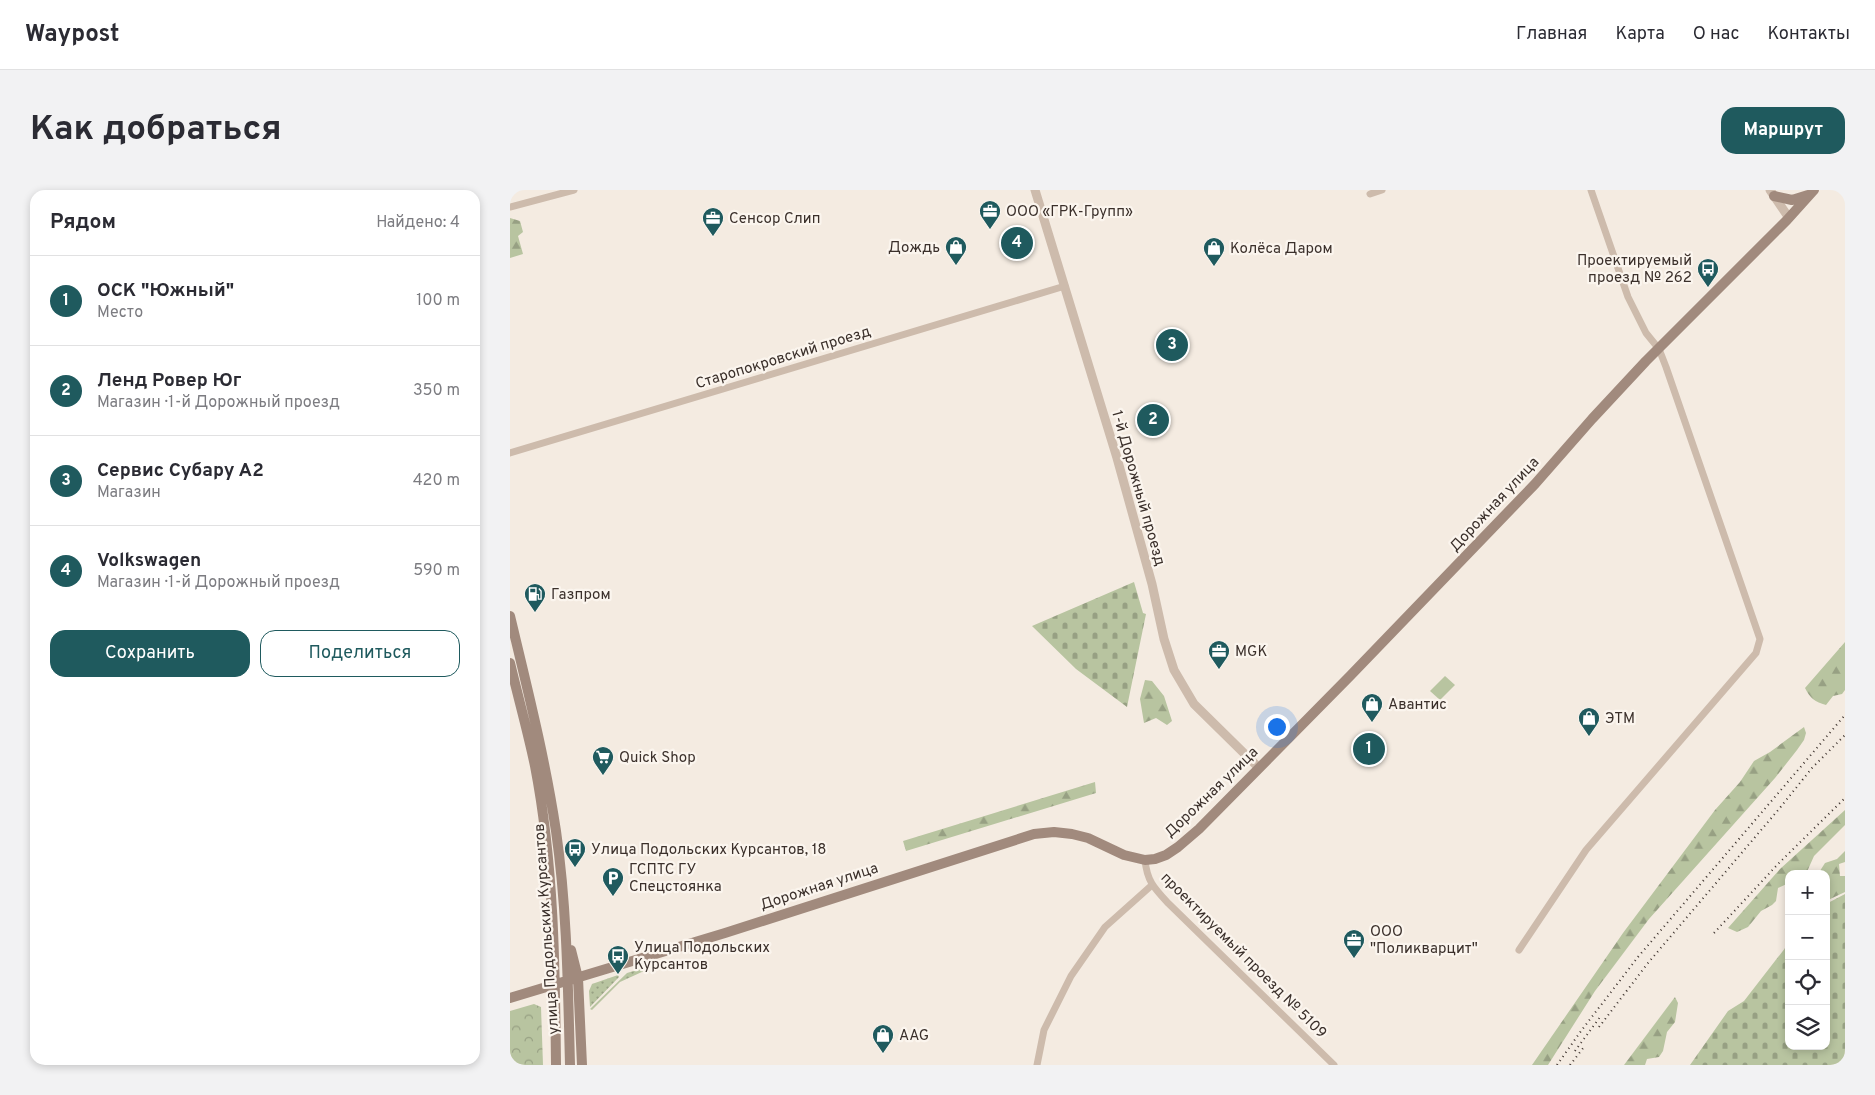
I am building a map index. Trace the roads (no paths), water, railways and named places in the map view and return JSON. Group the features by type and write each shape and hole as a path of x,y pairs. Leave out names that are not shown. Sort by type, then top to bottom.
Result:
{"main road":[{"name":"Дорожная улица","path":"510,998 1034,834 1054,832 1072,834 1088,838 1124,855 1145,860 1166,855 1199,829 1258,767 1350,676 1535,484 1592,419 1658,349 1789,218 1812,192"},
{"path":"1772,193 1792,200 1802,198 1812,192"},
{"name":"улица Подольских Курсантов","path":"510,616 544,763 559,857 564,925 573,979 570,1065"},
{"name":"улица Подольских Курсантов","path":"510,663 535,767 543,819 555,985 556,1065"},
{"path":"573,979 582,1065"}],"street":[{"path":"510,207 574,190"},
{"name":"1-й Дорожный проезд","path":"1035,190 1147,565 1164,639 1174,670 1194,704 1258,767"},
{"path":"1370,194 1382,190"},
{"path":"1518,950 1586,850 1756,653 1760,639 1658,349 1642,327 1628,297 1591,190"},
{"path":"1772,193 1789,218"},
{"name":"Старопокровский проезд","path":"510,453 1065,286"},
{"name":"проектируемый проезд № 5109","path":"1145,860 1146,874 1152,885 1334,1065"},
{"path":"1037,1065 1044,1030 1071,976 1105,927 1152,885"}],"railway":[{"path":"1557,1065 1638,957 1845,715"},
{"path":"1599,1027 1648,963 1812,768 1845,735"},
{"path":"1714,933 1778,864 1845,798"},
{"path":"1575,1051 1600,1017"},
{"path":"1570,1065 1584,1047"}],"place":[{"name":"ООО «ГРК-Групп»","path":"990,230"},
{"name":"Сенсор Слип","path":"713,237"},
{"name":"Volkswagen","path":"1017,243"},
{"name":"Дождь","path":"956,266"},
{"name":"Колёса Даром","path":"1214,267"},
{"name":"Проектируемый проезд № 262","path":"1708,288"},
{"name":"Сервис Субару А2","path":"1172,345"},
{"name":"Ленд Ровер Юг","path":"1153,420"},
{"name":"Газпром","path":"535,613"},
{"name":"MGK","path":"1219,670"},
{"name":"Авантис","path":"1372,723"},
{"name":"ЭТМ","path":"1589,737"},
{"name":"ОСК \"Южный\"","path":"1369,749"},
{"name":"Quick Shop","path":"603,776"},
{"name":"Улица Подольских Курсантов, 18","path":"575,868"},
{"name":"ГСПТС ГУ Спецстоянка","path":"613,897"},
{"name":"ООО \"Поликварцит\"","path":"1354,959"},
{"name":"Улица Подольских Курсантов","path":"618,975"},
{"name":"AAG","path":"883,1054"}]}
